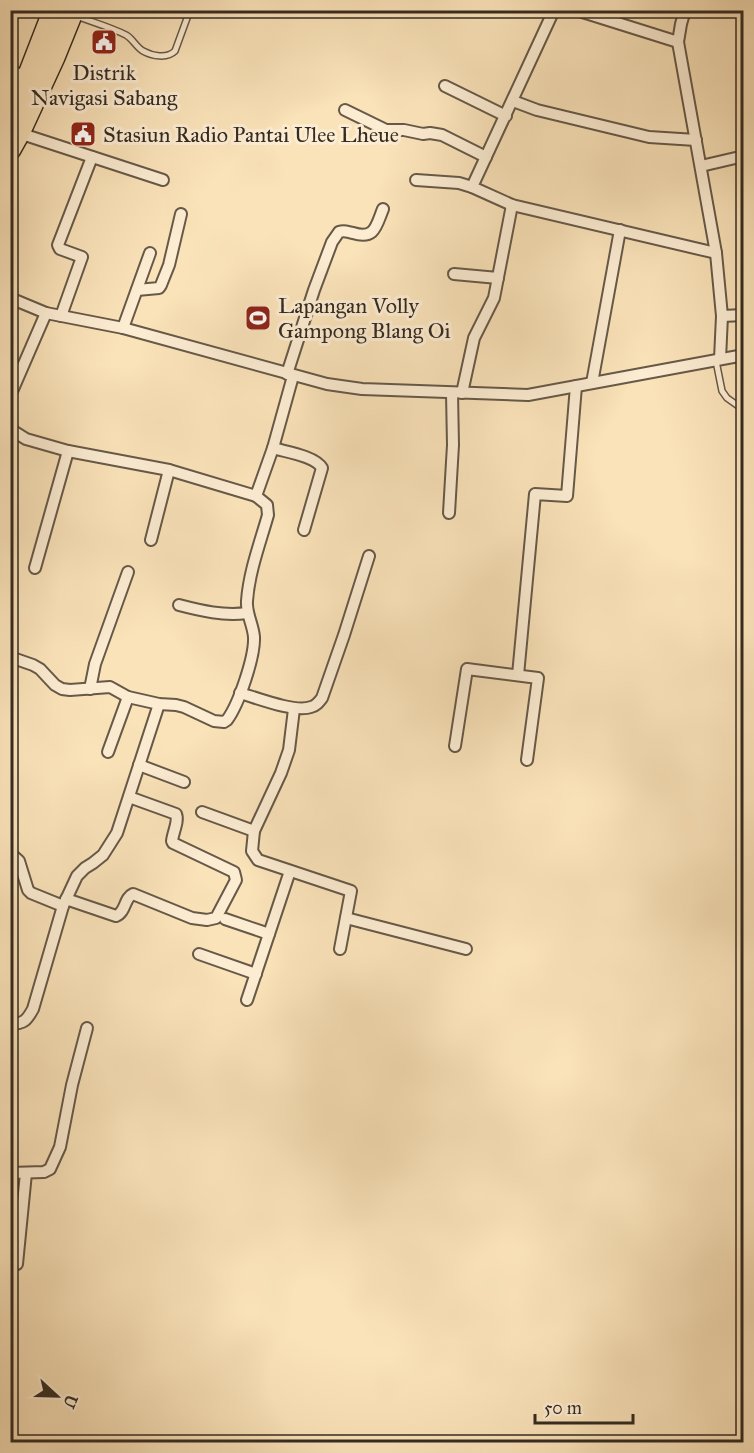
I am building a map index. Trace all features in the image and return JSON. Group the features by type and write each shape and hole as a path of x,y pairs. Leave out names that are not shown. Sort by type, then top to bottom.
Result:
{"highway":[{"path":"10,114 19,74 66,12"},
{"path":"15,141 66,12"}],"street":[{"path":"472,188 554,10"},
{"path":"576,10 678,42"},
{"path":"685,10 678,42 716,253 722,316 718,359"},
{"path":"445,86 506,116"},
{"path":"513,101 537,110 649,137 696,140"},
{"path":"345,110 386,130 442,135 486,157"},
{"path":"15,141 92,157 163,180"},
{"path":"701,166 744,156"},
{"path":"61,316 82,257 60,249 58,245 92,157"},
{"path":"416,180 459,183 512,204 716,253"},
{"path":"449,513 457,393 474,338 494,298 512,204"},
{"path":"256,496 273,448 290,375 314,290 332,242 343,230 362,236 370,235 383,209"},
{"path":"137,290 159,288 161,285 170,265 181,214"},
{"path":"592,383 620,231"},
{"path":"123,328 150,254"},
{"path":"454,274 498,278"},
{"path":"10,298 46,313 123,328 290,375 362,389 528,395 744,355"},
{"path":"10,396 46,313"},
{"path":"722,316 744,315"},
{"path":"518,675 535,494 567,496 576,386"},
{"path":"10,429 26,439 68,451 169,470 256,496 267,505 268,515 248,591 247,613 254,634 252,654 240,693 230,716 224,722 214,721 176,705 159,704 128,697 110,687 62,689 40,669 10,657"},
{"path":"273,448 313,460 322,468 304,530"},
{"path":"35,568 68,451"},
{"path":"151,540 169,470"},
{"path":"240,693 294,709 311,707 322,698 369,556"},
{"path":"90,689 95,664 128,572"},
{"path":"179,605 215,614 247,613"},
{"path":"455,746 467,669 538,678 527,760"},
{"path":"108,752 128,697"},
{"path":"10,1024 19,1024 29,1017 65,903 77,876 103,855 117,833 159,704"},
{"path":"294,709 289,750 254,831 252,851 258,860 351,891 340,949"},
{"path":"139,765 184,782"},
{"path":"10,853 19,861 26,886 31,893 116,916 121,913 128,897 134,894 192,918 207,920 216,918 236,880 234,872 173,843 172,835 176,814 129,797"},
{"path":"202,812 254,831"},
{"path":"247,1000 290,871"},
{"path":"346,918 466,949"},
{"path":"225,919 269,934"},
{"path":"198,954 256,974"},
{"path":"10,1173 50,1169 60,1147 87,1028"},
{"path":"17,1264 26,1173"}],"lane":[{"path":"66,12 132,39 148,53 165,56 175,51 190,10"},
{"path":"718,359 722,391 727,398 744,410"}],"place":[{"name":"Distrik Navigasi Sabang","path":"104,42"},
{"name":"Stasiun Radio Pantai Ulee Lheue","path":"83,134"},
{"name":"Lapangan Volly Gampong Blang Oi","path":"258,318"}]}
